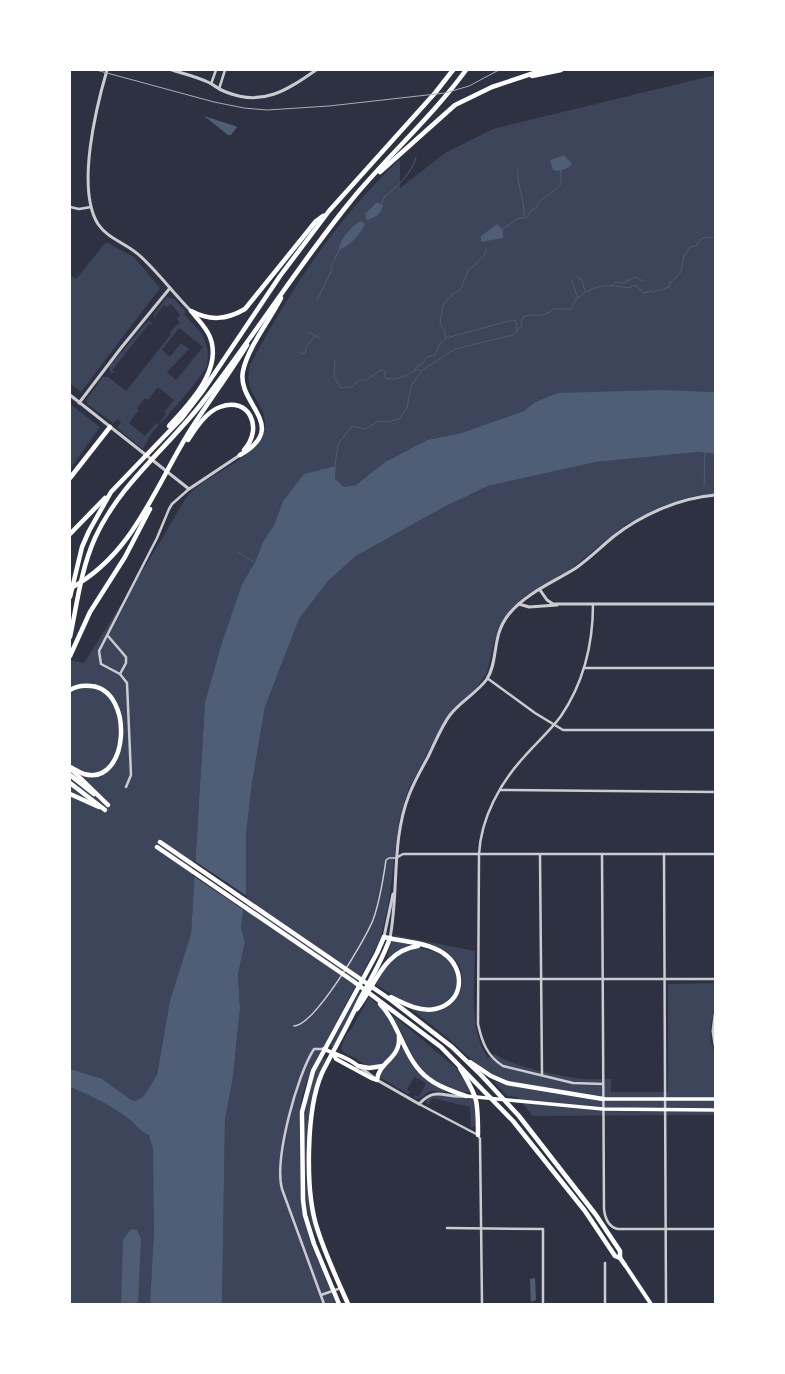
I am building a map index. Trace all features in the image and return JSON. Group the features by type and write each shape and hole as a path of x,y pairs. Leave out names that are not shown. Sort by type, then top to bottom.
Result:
{"highway":[{"path":"70,534 132,468 182,418 202,392 280,276 329,211 435,93 453,70"},
{"path":"70,636 89,554 96,536 109,513 138,476 203,402 285,288 360,191 466,70"},
{"path":"360,191 455,105 476,94 505,82 543,70"},
{"path":"505,82 561,70"},
{"path":"191,311 207,318 220,319 234,316 245,309 316,221 329,211"},
{"path":"240,454 252,447 259,436 262,426 258,412 244,389 242,378 245,364 285,288"},
{"path":"153,447 186,408 202,385 212,363 213,354 210,336 191,311"},
{"path":"70,656 90,612 125,557 139,531 175,456 190,430 263,318"},
{"path":"175,456 208,415 220,407 230,405 246,411 254,424 254,436 250,444 240,454"},
{"path":"70,478 110,427"},
{"path":"70,589 105,563 119,549 142,517 161,484"},
{"path":"70,597 77,563 89,531 111,492"},
{"path":"70,690 79,686 93,686 103,690 111,696 119,716 120,740 115,760 105,770 89,774 70,768"},
{"path":"70,768 106,807"},
{"path":"70,775 106,807"},
{"path":"70,783 106,807"},
{"path":"70,794 106,807"},
{"path":"162,843 421,1022 463,1058 498,1092 543,1146 596,1215 620,1251 620,1258"},
{"path":"158,848 353,981 441,1047 513,1121 572,1194 615,1256 620,1258 625,1264"},
{"path":"339,1304 309,1229 303,1200 302,1112 308,1085 324,1049 368,969 384,936 422,945 443,952 456,967 459,976 460,986 457,994 451,1001 435,1009 419,1008 402,1003 376,990"},
{"path":"348,1304 317,1229 313,1210 310,1129 312,1106 320,1080 333,1053 376,975 390,938"},
{"path":"376,975 397,952 422,945"},
{"path":"378,999 398,1030 410,1056 425,1076 439,1086 466,1096"},
{"path":"377,1080 378,1074 383,1066 397,1050 399,1043 398,1030"},
{"path":"463,1058 491,1076 507,1083 603,1099"},
{"path":"456,1061 475,1093 478,1105 478,1135"},
{"path":"358,1066 369,1068 383,1066"}],"main road":[{"path":"324,1049 338,1054 358,1066"},
{"path":"333,1053 336,1059 377,1080"},
{"path":"466,1096 603,1109 715,1110"},
{"path":"603,1099 715,1098"},
{"path":"625,1264 651,1304"}],"street":[{"path":"107,70 91,131 89,196 91,207 96,220 104,232 138,254 191,311"},
{"path":"172,70 239,96 265,97 289,89 315,70"},
{"path":"211,84 216,70"},
{"path":"219,89 225,70"},
{"path":"70,207 79,209 91,207"},
{"path":"79,403 170,288"},
{"path":"70,395 189,489"},
{"path":"126,787 132,775 127,683 120,674 104,666 99,660 99,651 157,538 172,504 189,489 240,454"},
{"path":"390,938 394,907 396,858 401,825 409,795 440,732 458,705 480,688 487,678 493,664 496,641 500,628 508,615 519,604 578,566 612,538 640,519 689,499 715,495"},
{"path":"540,590 550,602 559,604 715,604"},
{"path":"519,604 552,607 559,604"},
{"path":"593,604 592,632 585,668 572,698 554,724 514,769 500,790 484,828 479,854 478,1024 483,1044 494,1060 503,1066 573,1083 603,1084"},
{"path":"108,636 126,658 126,663 120,674"},
{"path":"585,668 715,668"},
{"path":"487,678 535,713 567,730 715,730"},
{"path":"500,790 715,792"},
{"path":"396,858 403,854 715,854"},
{"path":"602,854 604,1209 607,1221 615,1229 715,1229"},
{"path":"664,854 666,1304"},
{"path":"540,855 542,1075"},
{"path":"384,936 394,887"},
{"path":"478,979 715,979"},
{"path":"715,1015 713,1031 715,1045"},
{"path":"324,1049 314,1049 299,1083 288,1122 280,1176 282,1189 324,1304"},
{"path":"358,1066 377,1080 478,1135 480,1144 482,1304"},
{"path":"419,1104 426,1097 434,1093 466,1096"},
{"path":"447,1228 543,1229 543,1304"},
{"path":"605,1263 605,1304"},
{"path":"321,1295 341,1288"}],"lane":[{"path":"294,1026 302,1023 322,1003 365,938 380,898 386,860 387,858 396,858"}],"shaded area":[{"path":"715,75 715,392 633,391 535,402 524,411 461,433 427,440 385,462 356,485 344,487 335,479 336,466 283,501 274,525 263,542 256,560 242,584 222,642 205,702 191,934 170,1000 157,1075 154,1230 150,1304 70,1304 70,660 84,663 190,493 208,479 242,458 252,450 259,441 264,431 265,421 263,413 249,383 248,374 251,363 283,307 317,255 356,205 400,159 400,188 445,153 493,129"},
{"path":"204,116 237,127 231,135 228,135"},
{"path":"564,155 572,164 564,170 553,170 550,160"},
{"path":"377,202 383,205 381,211 375,217 366,220 365,214"},
{"path":"361,221 365,224 358,236 347,246 339,249 347,233"},
{"path":"497,224 503,230 503,238 481,242 481,236"},
{"path":"106,242 134,257 160,288 81,392 70,384 70,275 76,279"},
{"path":"167,297 174,299 186,312 184,314 203,335 208,352 207,367 185,396 151,434 143,449 117,428 121,422 118,419 113,423 87,404 86,400 103,377 108,377 126,391 171,334 169,333 180,322 177,319 180,315 171,304 167,307 164,305 155,316 156,320 153,316","holes":["179,328 203,347 176,380 167,372 189,349 181,343 170,357 162,350","158,387 174,400 164,412 166,414 158,425 156,423 145,436 129,423 139,410 137,408 145,398 148,400"]},
{"path":"150,321 153,325 149,324 112,370 114,372 111,374 109,367 146,323"},
{"path":"660,390 715,392 715,454 698,452 596,462 488,486 444,507 356,556 328,581 299,619 265,707 252,783 246,835 246,892 241,927 245,942 238,974 240,1008 233,1077 225,1120 222,1304 150,1304 154,1230 153,1149 149,1135 143,1132 131,1120 114,1109 93,1097 70,1087 70,1069 102,1079 131,1100 136,1101 144,1096 157,1075 170,1000 191,934 205,702 222,642 242,584 256,560 263,542 274,525 283,501 304,474 336,466 335,479 344,487 356,485 385,462 427,440 461,433 524,411 535,402 558,393"},
{"path":"70,404 100,427 70,469"},
{"path":"698,452 715,454 715,494 693,496 673,503 625,525 567,572 525,596 508,613 494,642 487,673 474,691 446,718 408,790 399,821 389,900 381,938 311,1070 302,1096 300,1113 302,1209 312,1247 336,1304 222,1304 225,1120 233,1077 240,1008 238,974 245,942 241,927 246,892 246,835 252,783 265,707 299,619 328,581 356,556 444,507 488,486 596,462"},
{"path":"394,935 475,951 475,1021 482,1047 488,1058 495,1054 522,1066 567,1077 580,1079 611,1079 611,1092 668,1092 668,984 715,983 715,1007 711,1023 710,1038 715,1054 715,1115 533,1116 517,1097 507,1096 493,1081 506,1084 479,1066 443,1034 412,1010 439,1010 448,1007 453,1003 459,994 462,984 461,972 457,962 450,955 440,949 430,945 397,938"},
{"path":"392,941 409,945 389,957 387,956"},
{"path":"420,948 445,958 453,966 457,975 455,993 449,1000 441,1005 420,1007 397,998 376,984 393,960 405,952"},
{"path":"359,991 362,993 334,1046 331,1047 331,1044"},
{"path":"369,997 388,1016 394,1026 397,1037 397,1044 391,1056 381,1064 375,1065 363,1063 345,1053 341,1048 346,1035 352,1028"},
{"path":"394,1016 456,1068 473,1093 440,1084 429,1077 414,1057 393,1017"},
{"path":"400,1047 403,1047 416,1068 446,1092 430,1091 419,1099 414,1097 415,1095 419,1097 426,1083 414,1077 407,1090 410,1092 408,1094 381,1078 383,1071"},
{"path":"324,1058 326,1060 315,1086 308,1121 308,1198 317,1238 306,1205 304,1143 307,1103 311,1084 316,1069"},
{"path":"436,1095 475,1099 475,1126 471,1128 470,1107 432,1098 429,1105 426,1103 428,1097"},
{"path":"131,1229 137,1230 141,1239 138,1304 121,1304 123,1240"},
{"path":"535,1278 536,1300 531,1302 530,1279"}],"pier":[{"path":"193,860 247,896 245,911 192,875"}],"waterway":[{"path":"380,205 383,202 384,197 407,175 416,158"},
{"path":"518,169 518,180 524,216"},
{"path":"501,230 517,219 527,217 531,210 536,208 544,198 558,187 561,184 561,170"},
{"path":"421,371 455,349 513,335 522,325 521,321 524,316 543,315 547,314 553,309 571,309 575,301 581,295 593,288 607,286 630,288 633,285 638,287 643,293 651,291 654,293 656,290 658,291 669,287 670,283 681,272 684,256 690,247 696,246 702,238 715,237"},
{"path":"317,300 331,272 331,267 340,248"},
{"path":"415,371 415,368 423,363 427,357 435,355 440,344 446,338 444,330 440,324 443,305 454,293 460,290 469,269 474,266 486,253 486,249"},
{"path":"577,277 582,280 585,291"},
{"path":"611,286 615,282 624,283 635,277 643,281"},
{"path":"571,280 578,298"},
{"path":"446,338 513,320 516,321 517,331"},
{"path":"308,332 320,338"},
{"path":"300,352 302,354 305,353 306,347 315,336"},
{"path":"335,360 334,377 341,388 352,387 359,380 366,380 381,370 385,371 385,378 389,379 402,377 418,369 421,372 411,386 407,408 399,419 388,422 378,421 366,429 352,426 338,444 335,466"},
{"path":"704,486 705,452"},
{"path":"238,552 254,562"}],"tram line":[{"path":"96,70 214,102 244,108 267,110 329,106 445,93 469,86 499,70"}]}
